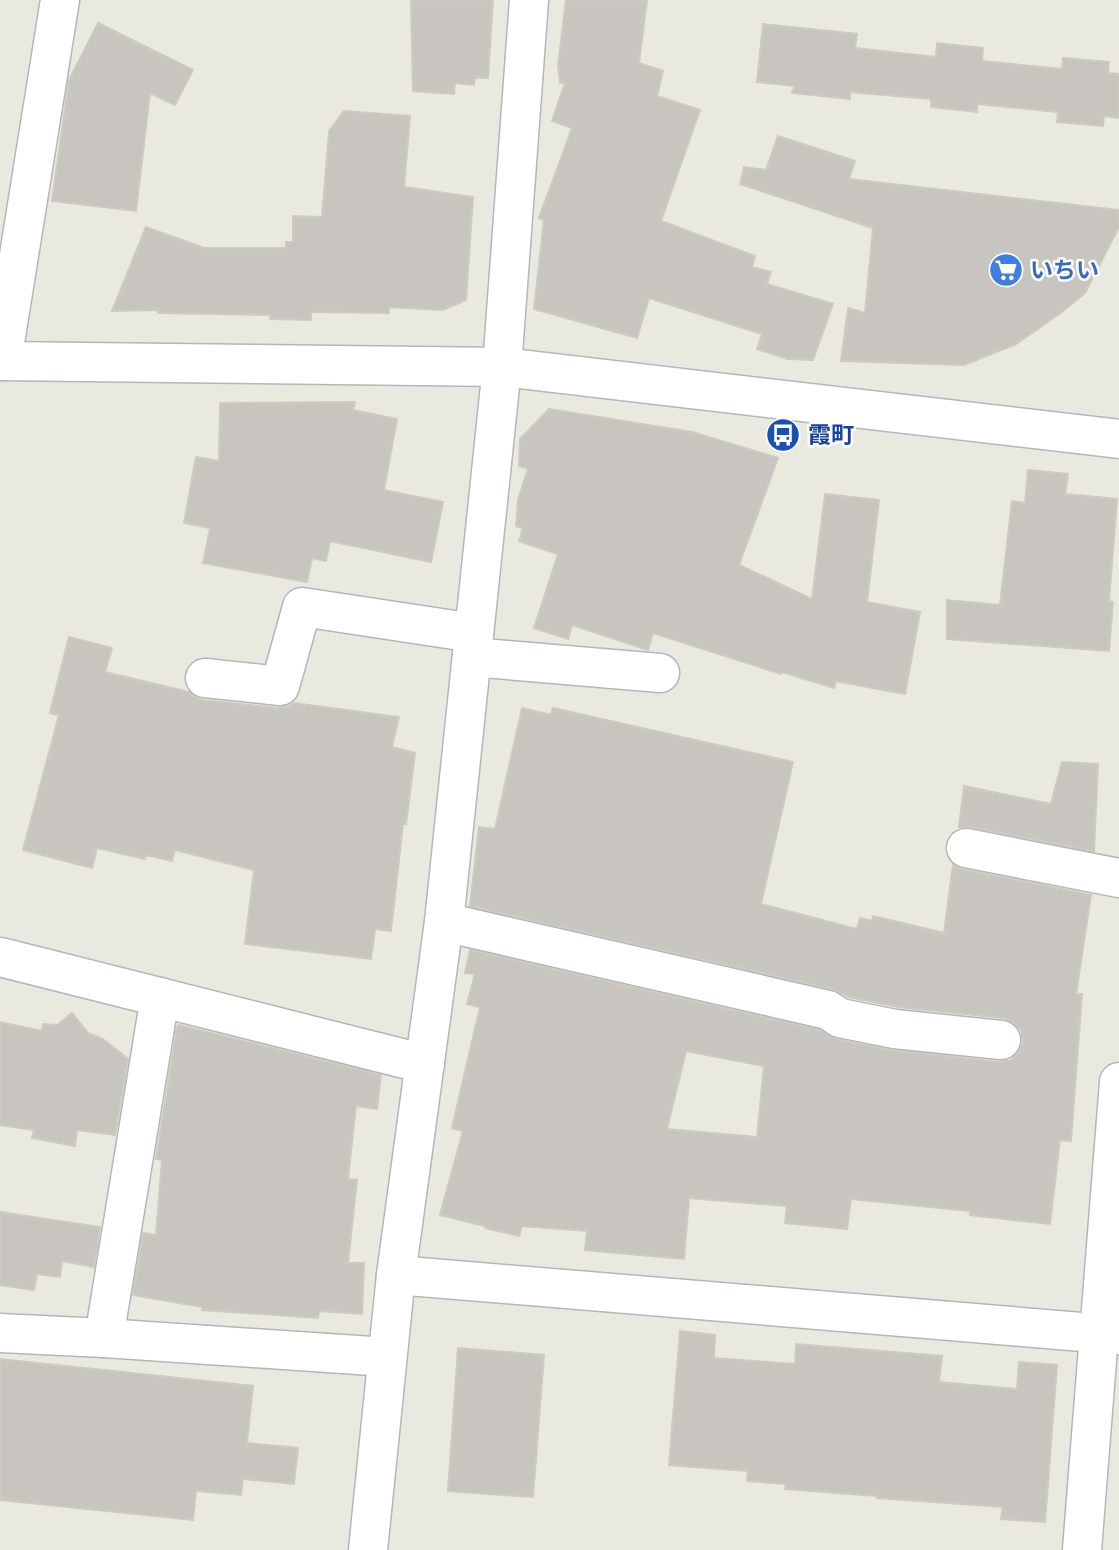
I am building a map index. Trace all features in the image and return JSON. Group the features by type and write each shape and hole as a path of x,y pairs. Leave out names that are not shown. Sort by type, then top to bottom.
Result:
{"street":[{"path":"60,0 1,361 502,367 1119,439"},
{"path":"368,1550 396,1275 444,922 502,367 529,0"},
{"path":"205,678 280,686 302,607 473,645 660,673"},
{"path":"966,848 1119,878"},
{"path":"444,922 828,1010 840,1018 854,1021 895,1029 1001,1040"},
{"path":"0,957 425,1064"},
{"path":"104,1338 160,997"},
{"path":"1082,1550 1110,1335 1119,1082"},
{"path":"396,1275 1110,1335"},
{"path":"0,1333 387,1357"}],"building":[{"path":"411,0 493,0 488,78 475,78 474,85 455,83 454,94 413,91"},
{"path":"566,0 647,0 639,63 663,71 657,96 700,110 661,221 755,256 752,267 771,272 767,284 833,304 813,360 788,359 757,349 762,334 649,298 637,338 534,309 544,220 539,218 572,128 552,121 565,83 560,83 558,65"},
{"path":"98,23 193,70 175,105 150,93 136,211 52,201 69,80"},
{"path":"763,24 857,34 855,48 936,57 937,43 983,48 982,61 1062,69 1063,58 1109,62 1108,73 1119,74 1119,118 1104,116 1103,126 1057,122 1058,112 977,104 977,112 931,107 931,99 850,92 850,99 792,93 795,86 757,82"},
{"path":"344,111 410,116 404,187 473,197 466,300 443,310 389,307 389,313 311,312 311,320 270,319 270,315 158,313 159,310 112,311 146,227 204,248 286,248 286,242 293,242 293,216 322,217 329,131"},
{"path":"778,136 855,161 849,179 1119,210 1119,227 1085,293 1016,344 964,365 841,361 848,308 865,313 873,228 740,184 744,167 766,170"},
{"path":"355,402 353,410 397,419 384,490 443,502 431,562 330,541 326,561 312,558 307,582 203,563 210,528 184,523 196,457 219,461 220,403"},
{"path":"549,409 692,432 778,458 739,565 812,599 825,494 879,500 867,602 920,612 905,694 836,681 834,688 653,633 648,650 572,625 568,639 534,628 558,554 519,541 523,528 516,526 518,500 528,469 519,466 520,439"},
{"path":"1028,470 1068,474 1065,494 1117,499 1109,601 1113,602 1109,651 947,639 947,600 1000,605 1012,501 1025,503"},
{"path":"69,637 112,648 105,672 189,692 202,700 278,708 294,703 399,717 392,747 415,753 406,824 403,824 391,931 375,929 371,959 245,944 254,870 175,850 172,861 146,855 145,859 97,848 92,868 23,850 59,715 50,713"},
{"path":"522,708 551,715 553,708 793,762 761,904 857,929 860,918 872,921 873,916 944,933 953,865 1091,895 1076,994 1082,994 1071,1141 1060,1140 1050,1224 970,1215 970,1211 851,1199 847,1229 785,1223 787,1206 689,1198 684,1259 585,1250 587,1231 522,1226 519,1236 440,1215 463,1131 452,1128 480,1007 467,1004 475,974 465,973 470,950 819,1030 836,1039 891,1050 999,1062 1011,1060 1023,1043 1021,1030 1004,1018 898,1007 849,997 833,989 470,906 479,827 495,829","holes":["686,1051 764,1066 757,1137 667,1129"]},
{"path":"1062,762 1098,764 1094,851 959,827 964,786 1051,804"},
{"path":"72,1013 88,1033 103,1039 128,1059 115,1135 77,1130 75,1146 32,1138 34,1130 0,1125 0,1022 42,1031 43,1024 57,1025"},
{"path":"179,1025 381,1075 377,1109 356,1106 348,1179 357,1180 348,1263 364,1263 362,1314 319,1311 318,1318 202,1310 202,1307 133,1295 143,1233 156,1235 162,1160 156,1159"},
{"path":"0,1212 100,1227 94,1267 62,1261 60,1277 37,1274 34,1290 0,1285"},
{"path":"680,1331 715,1335 714,1358 795,1364 796,1344 942,1356 939,1382 1017,1389 1019,1362 1057,1365 1045,1522 1001,1519 1003,1507 785,1489 786,1484 747,1481 748,1471 669,1465"},
{"path":"458,1348 544,1355 533,1497 448,1491"},
{"path":"0,1359 253,1386 247,1443 298,1448 294,1484 243,1479 241,1495 196,1491 193,1520 0,1500"}],"place":[{"name":"いちい","path":"1006,270"},
{"name":"霞町","path":"783,435"}]}
